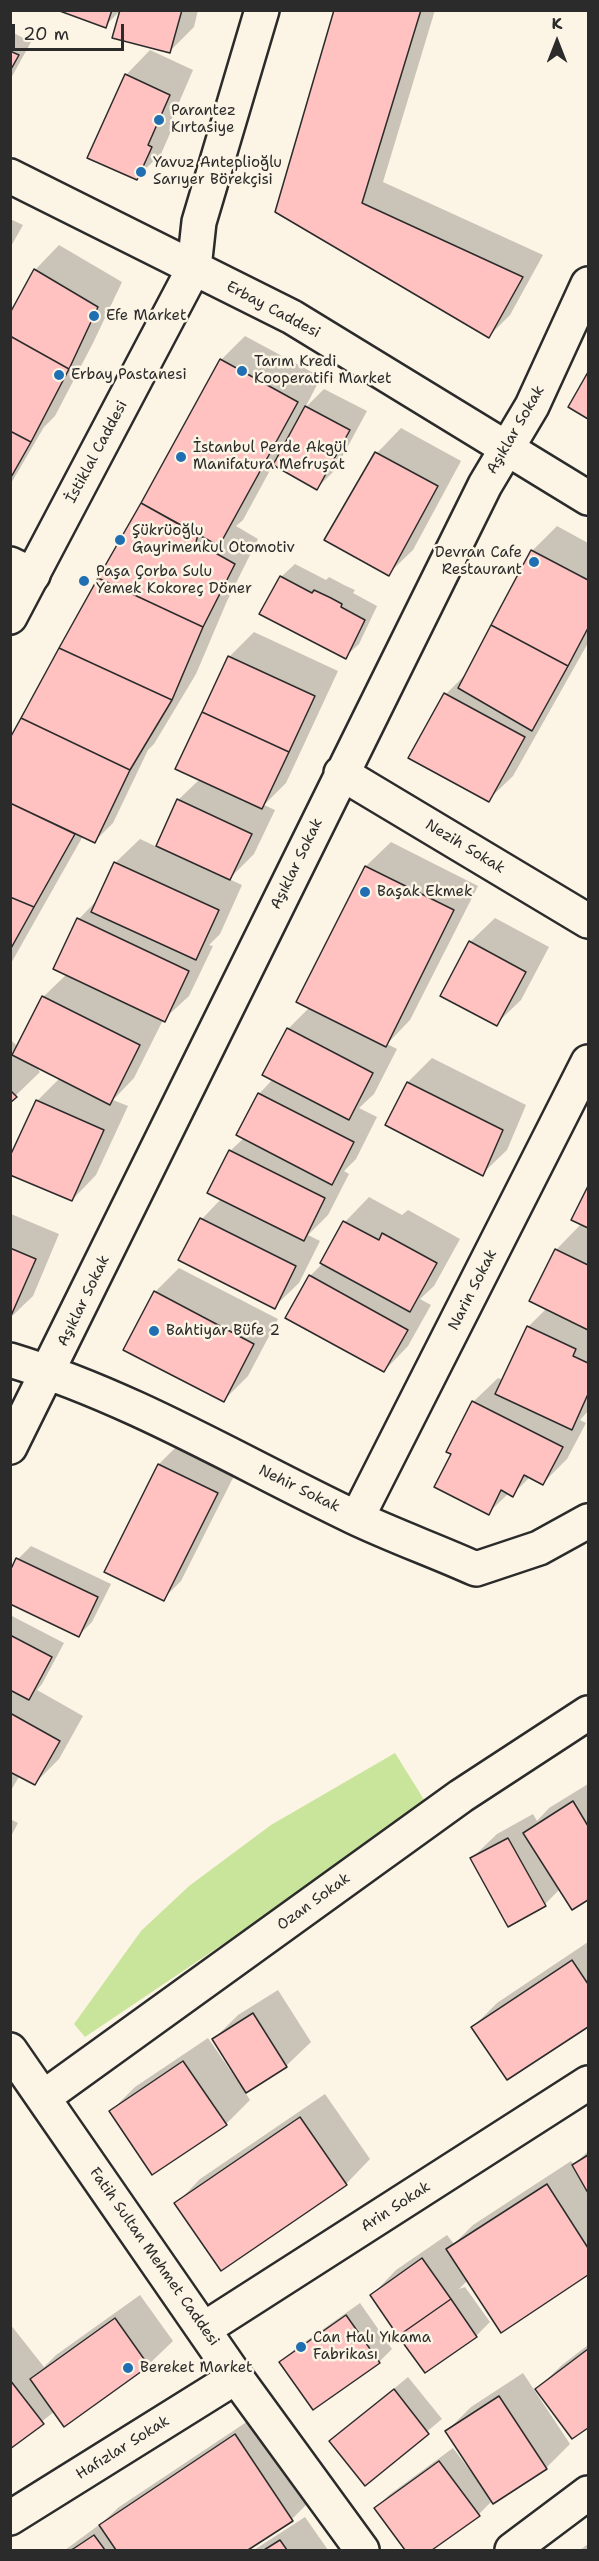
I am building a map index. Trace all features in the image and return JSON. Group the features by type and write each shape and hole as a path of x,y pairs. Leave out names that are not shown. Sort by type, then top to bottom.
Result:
{"street":[{"name":"İstiklal Caddesi","path":"10,617 22,569 194,268 199,222 262,10"},
{"name":"Erbay Caddesi","path":"10,176 292,317 588,498"},
{"name":"Aşıklar Sokak","path":"10,1447 485,485 532,406 588,284"},
{"name":"Nezih Sokak","path":"341,773 588,921"},
{"name":"Narin Sokak","path":"357,1518 588,1062"},
{"name":"Nehir Sokak","path":"10,1360 49,1372 131,1406 357,1518 476,1569 539,1548 588,1521"},
{"name":"Ozan Sokak","path":"44,2097 461,1796 588,1713"},
{"name":"Fatih Sultan Mehmet Caddesi","path":"16,2058 236,2377 362,2550"},
{"name":"Arin Sokak","path":"204,2330 588,2084"},
{"name":"Hafızlar Sokak","path":"10,2518 236,2377"},
{"path":"512,2550 588,2493"}],"green space":[{"path":"395,1753 428,1806 85,2037 74,2024 141,1931 189,1886 271,1825"}],"building":[{"path":"57,10 112,10 106,28"},
{"path":"120,10 182,10 170,53 112,38"},
{"path":"334,10 421,10 362,203 523,277 489,338 275,212"},
{"path":"10,51 19,55 10,71"},
{"path":"125,74 170,95 148,145 152,147 137,180 87,158"},
{"path":"34,269 98,307 69,369 10,336 10,313"},
{"path":"10,336 69,369 31,442 10,431"},
{"path":"220,359 298,402 219,546 141,503"},
{"path":"588,372 588,419 568,407"},
{"path":"305,406 350,430 317,490 273,465"},
{"path":"10,431 31,442 10,479"},
{"path":"375,452 438,486 389,576 324,540"},
{"path":"141,503 198,535 196,542 235,564 203,627 98,578"},
{"path":"531,550 588,580 588,628 568,666 491,625"},
{"path":"280,576 312,593 314,590 331,598 342,604 341,607 365,620 346,659 259,614"},
{"path":"98,578 203,627 172,700 59,648"},
{"path":"491,625 568,666 532,731 458,688"},
{"path":"59,648 172,700 130,770 21,718"},
{"path":"228,656 315,696 289,752 202,712"},
{"path":"444,693 525,737 489,802 408,758"},
{"path":"202,712 289,752 262,809 175,769"},
{"path":"21,718 130,770 95,843 10,803 10,738"},
{"path":"177,799 252,834 230,880 156,846"},
{"path":"10,803 75,834 34,907 10,897"},
{"path":"114,862 219,910 196,960 91,912"},
{"path":"365,866 454,910 386,1047 296,1002"},
{"path":"10,897 34,907 10,950"},
{"path":"77,918 189,971 165,1022 53,969"},
{"path":"469,941 526,972 497,1026 440,996"},
{"path":"42,996 140,1045 110,1105 12,1055"},
{"path":"287,1028 373,1073 349,1120 262,1075"},
{"path":"407,1082 503,1130 483,1176 385,1125"},
{"path":"10,1090 17,1097 10,1103"},
{"path":"258,1093 354,1142 332,1185 236,1135"},
{"path":"36,1100 104,1130 72,1201 10,1175 10,1156"},
{"path":"229,1150 325,1198 304,1241 207,1193"},
{"path":"588,1186 588,1228 571,1220"},
{"path":"200,1218 296,1266 275,1309 178,1260"},
{"path":"343,1221 379,1240 382,1233 437,1263 410,1312 320,1263"},
{"path":"10,1248 36,1259 10,1318"},
{"path":"555,1249 588,1265 588,1330 529,1301"},
{"path":"309,1275 408,1330 384,1372 285,1318"},
{"path":"154,1291 254,1344 224,1402 123,1350"},
{"path":"527,1326 576,1349 573,1356 588,1363 588,1394 572,1430 495,1394"},
{"path":"472,1401 563,1447 543,1485 524,1475 513,1497 501,1490 489,1515 434,1487 451,1454 446,1452"},
{"path":"158,1464 218,1493 164,1601 104,1572"},
{"path":"16,1558 98,1597 79,1637 10,1604 10,1571"},
{"path":"10,1635 52,1657 29,1700 10,1690"},
{"path":"10,1713 60,1741 35,1785 10,1772"},
{"path":"573,1801 588,1826 588,1900 572,1910 523,1833"},
{"path":"508,1838 546,1906 508,1927 470,1858"},
{"path":"572,1960 588,1984 588,2027 507,2080 471,2027"},
{"path":"253,2013 287,2067 246,2093 212,2039"},
{"path":"183,2061 227,2125 152,2175 109,2111"},
{"path":"300,2117 347,2185 221,2271 174,2203"},
{"path":"588,2155 588,2193 572,2165"},
{"path":"547,2184 588,2248 588,2275 501,2333 446,2249"},
{"path":"422,2258 451,2299 398,2336 370,2295"},
{"path":"451,2299 477,2337 425,2373 398,2336"},
{"path":"346,2315 380,2363 313,2410 279,2362"},
{"path":"115,2318 149,2366 64,2427 30,2379"},
{"path":"588,2349 588,2428 572,2439 535,2389"},
{"path":"10,2380 44,2424 10,2449"},
{"path":"394,2389 429,2434 365,2486 329,2441"},
{"path":"499,2396 547,2469 493,2504 445,2431"},
{"path":"235,2434 293,2521 248,2550 116,2550 99,2525"},
{"path":"439,2461 480,2516 432,2550 405,2550 374,2508"},
{"path":"94,2535 105,2550 71,2550 73,2549"},
{"path":"280,2540 287,2550 264,2550"}],"place":[{"name":"Parantez Kırtasiye","path":"159,120"},
{"name":"Yavuz Anteplioğlu Sarıyer Börekçisi","path":"141,172"},
{"name":"Efe Market","path":"94,316"},
{"name":"Tarım Kredi Kooperatifi Market","path":"242,371"},
{"name":"Erbay Pastanesi","path":"59,375"},
{"name":"İstanbul Perde Akgül Manifatura Mefruşat","path":"181,457"},
{"name":"Şükrüoğlu Gayrimenkul Otomotiv","path":"120,540"},
{"name":"Devran Cafe Restaurant","path":"534,562"},
{"name":"Paşa Çorba Sulu Yemek Kokoreç Döner","path":"84,581"},
{"name":"Başak Ekmek","path":"365,892"},
{"name":"Bahtiyar Büfe 2","path":"154,1331"},
{"name":"Can Halı Yıkama Fabrikası","path":"301,2347"},
{"name":"Bereket Market","path":"128,2368"}]}
